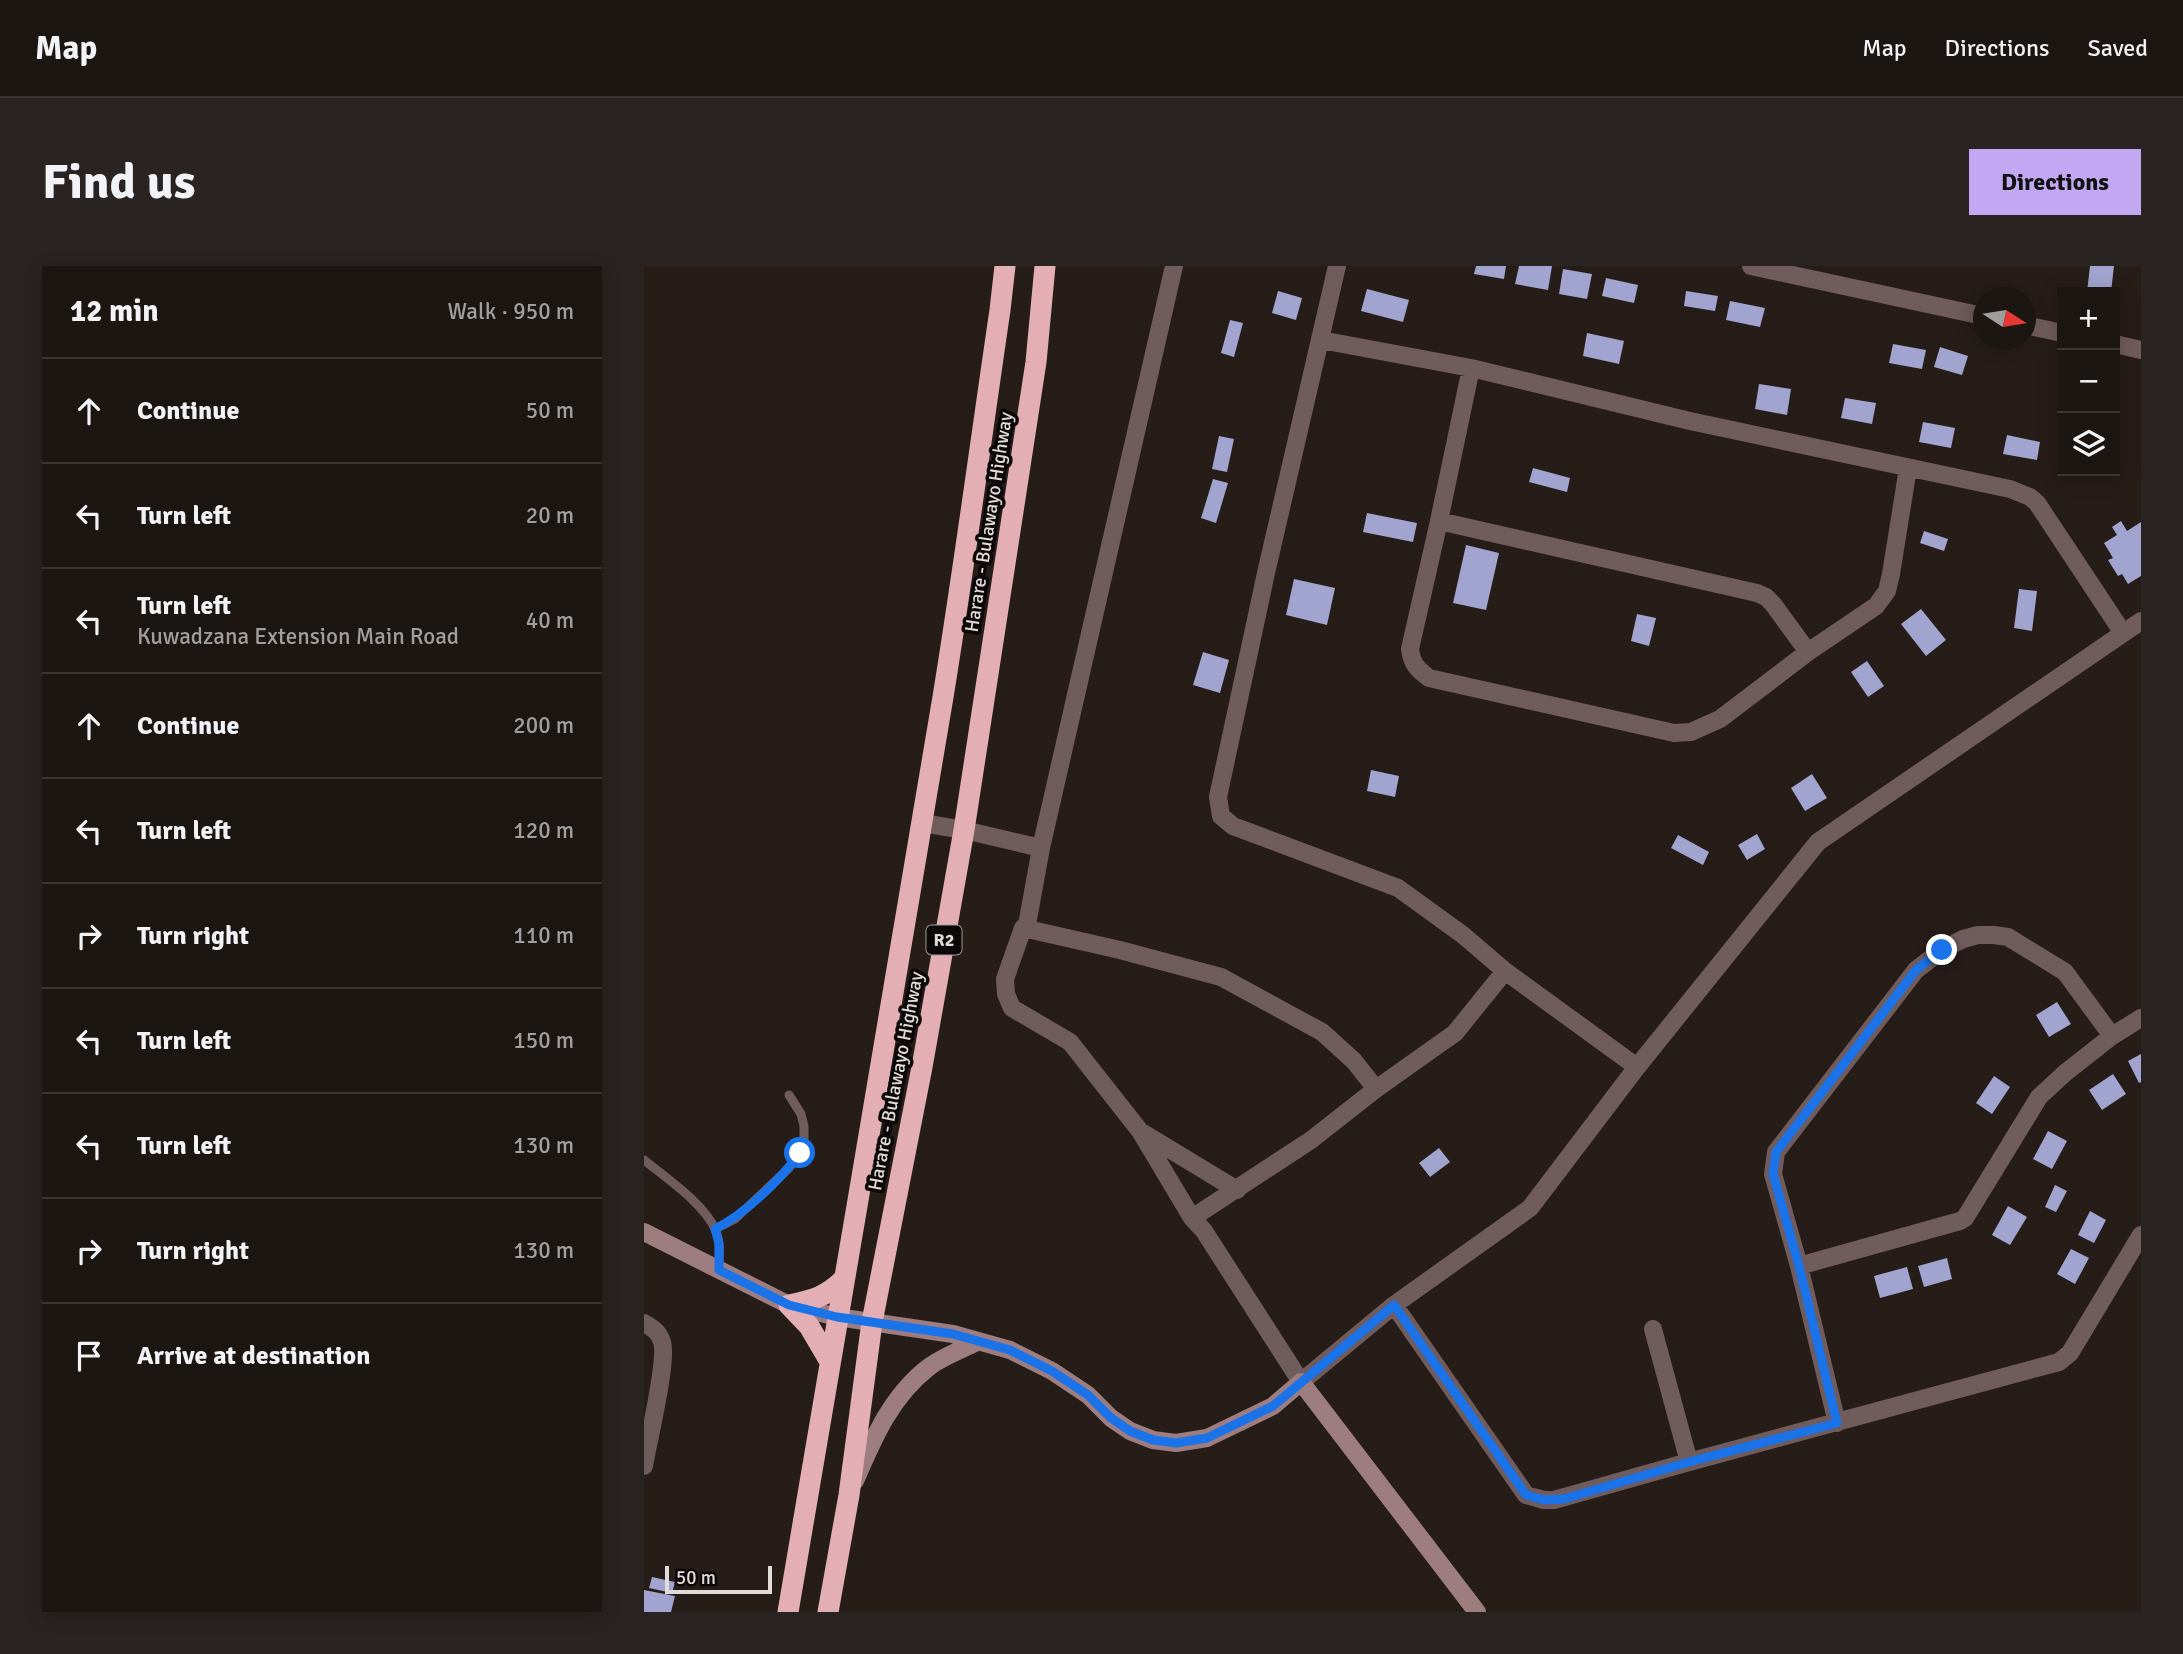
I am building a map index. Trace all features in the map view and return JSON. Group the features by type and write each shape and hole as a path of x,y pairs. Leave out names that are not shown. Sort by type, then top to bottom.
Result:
{"highway":[{"name":"Harare - Bulawayo Highway","path":"788,1612 946,682 1004,266"},
{"name":"Harare - Bulawayo Highway","path":"828,1612 849,1495 873,1322 964,830 1036,362 1045,266"},
{"path":"829,1360 809,1326 789,1305 824,1296 844,1279"}],"street":[{"path":"1174,266 1041,848 1027,925 1023,928 1005,979 1006,993 1012,1008 1070,1042 1140,1131 1192,1218 1205,1231 1301,1382 1477,1612"},
{"path":"1337,266 1266,573 1218,797 1221,816 1233,826 1398,888 1463,935 1505,971 1637,1067"},
{"path":"1751,266 1779,269 1973,314"},
{"path":"2036,327 2057,332"},
{"path":"1321,340 1471,368 1690,421 2010,489 2030,497 2042,510 2123,633"},
{"path":"2120,346 2141,350"},
{"path":"1471,368 1410,649 1417,669 1429,678 1674,733 1691,732 1720,719 1808,652 1876,606 1887,591 1908,468"},
{"path":"1439,521 1757,593 1773,604 1808,652"},
{"path":"644,1232 789,1305 837,1317 930,1329 1010,1350 1052,1371 1088,1395 1111,1418 1130,1431 1153,1440 1176,1443 1207,1438 1273,1406 1394,1305 1530,1208 1637,1067 1818,842 2141,621"},
{"path":"922,823 1041,848"},
{"path":"1023,928 1221,977 1322,1032 1354,1061 1376,1089"},
{"path":"1837,1423 1799,1266 1773,1174 1776,1152 1916,970 1942,950 1963,939 1978,935 2008,937 2064,972 2112,1036"},
{"path":"1192,1218 1311,1140 1376,1089 1455,1033 1505,971"},
{"path":"1799,1266 1960,1222 2039,1097 2064,1073 2112,1036 2141,1018"},
{"path":"1140,1131 1237,1190"},
{"path":"1394,1305 1526,1495 1544,1500 1564,1499 2066,1359 2141,1235"},
{"path":"644,1323 656,1330 663,1343 663,1362 644,1466"},
{"path":"1653,1329 1689,1462"},
{"path":"849,1495 876,1432 908,1385 931,1365 977,1342"}],"lane":[{"path":"715,1229 735,1219 789,1168 800,1153 804,1142 804,1126 801,1114 789,1095"},
{"path":"644,1160 698,1206 715,1229 719,1243 719,1270"}],"building":[{"path":"1476,266 1506,266 1504,279 1474,274"},
{"path":"1519,266 1552,266 1548,290 1515,284"},
{"path":"2090,266 2114,266 2112,287 2088,287"},
{"path":"1563,269 1592,274 1587,299 1559,294"},
{"path":"1606,278 1638,285 1634,303 1602,296"},
{"path":"1367,289 1409,300 1403,322 1361,311"},
{"path":"1278,291 1302,298 1296,320 1272,313"},
{"path":"1686,291 1718,296 1715,311 1684,306"},
{"path":"1730,301 1765,308 1760,327 1726,320"},
{"path":"1230,320 1243,323 1234,357 1221,353"},
{"path":"1587,333 1624,341 1619,364 1583,356"},
{"path":"1893,344 1926,350 1922,369 1889,363"},
{"path":"1940,347 1968,356 1962,375 1934,367"},
{"path":"1759,384 1791,389 1787,415 1755,409"},
{"path":"1845,398 1876,403 1872,424 1841,418"},
{"path":"1923,422 1955,428 1951,448 1919,442"},
{"path":"2007,435 2040,442 2037,460 2003,454"},
{"path":"1219,436 1234,439 1227,472 1212,469"},
{"path":"1533,468 1570,478 1567,492 1529,482"},
{"path":"1213,479 1228,483 1216,523 1201,518"},
{"path":"1367,513 1417,523 1413,542 1363,532"},
{"path":"2121,521 2127,531 2141,522 2141,576 2128,584 2122,574 2118,576 2108,560 2113,558 2104,543 2117,535 2112,527"},
{"path":"1924,531 1948,539 1944,551 1920,543"},
{"path":"1466,545 1499,553 1486,610 1453,603"},
{"path":"1294,579 1335,588 1327,625 1286,615"},
{"path":"2019,589 2037,591 2032,631 2014,628"},
{"path":"1921,609 1946,640 1926,656 1901,624"},
{"path":"1637,614 1656,618 1649,646 1631,641"},
{"path":"1203,652 1229,660 1220,693 1193,685"},
{"path":"1867,661 1884,686 1868,697 1851,672"},
{"path":"1371,770 1399,776 1395,797 1367,791"},
{"path":"1812,774 1827,798 1805,811 1791,788"},
{"path":"1757,834 1765,849 1747,860 1738,845"},
{"path":"1678,835 1709,852 1703,865 1671,848"},
{"path":"2057,1002 2071,1024 2049,1037 2036,1015"},
{"path":"2141,1054 2141,1082 2139,1083 2128,1061"},
{"path":"2113,1074 2126,1094 2102,1110 2089,1090"},
{"path":"1994,1076 2010,1087 1992,1114 1976,1103"},
{"path":"2048,1131 2067,1141 2052,1169 2033,1159"},
{"path":"1439,1148 1450,1162 1430,1177 1419,1163"},
{"path":"2055,1185 2067,1191 2056,1212 2045,1207"},
{"path":"2008,1206 2027,1217 2010,1245 1992,1235"},
{"path":"2090,1211 2106,1220 2094,1243 2078,1235"},
{"path":"2071,1249 2089,1258 2075,1284 2057,1274"},
{"path":"1947,1258 1952,1279 1924,1287 1918,1266"},
{"path":"1907,1267 1913,1289 1880,1298 1874,1276"},
{"path":"652,1577 675,1582 672,1593 649,1588"},
{"path":"644,1590 675,1596 671,1612 644,1612"}],"route":[{"path":"800,1153 789,1168 735,1219 715,1229 719,1243 719,1270 789,1305 837,1317 930,1329 1010,1350 1052,1371 1088,1395 1111,1418 1130,1431 1153,1440 1176,1443 1207,1438 1273,1406 1394,1305 1526,1495 1544,1500 1564,1499 1689,1462 1837,1423 1799,1266 1773,1174 1773,1163 1776,1152 1916,970 1942,950"}]}
